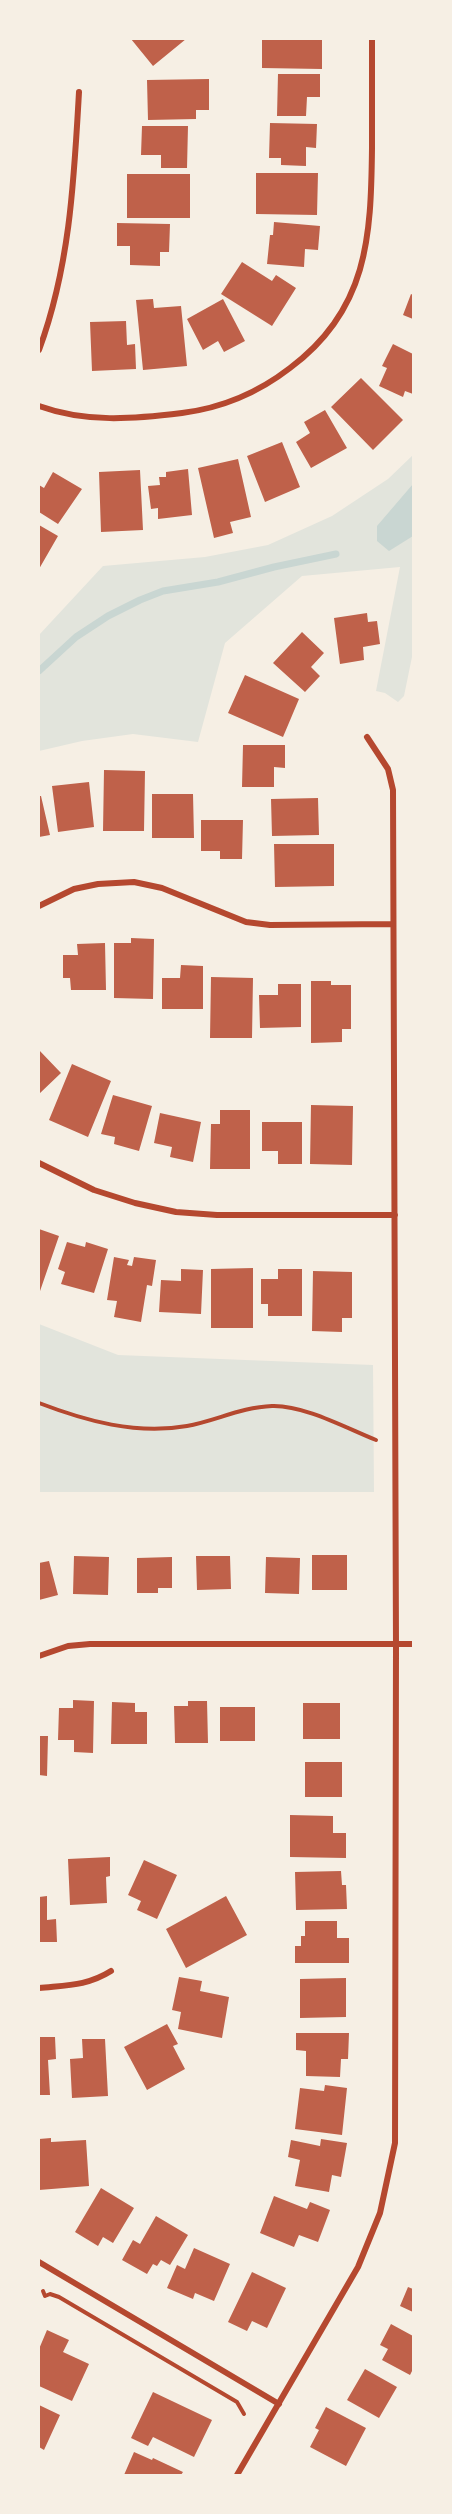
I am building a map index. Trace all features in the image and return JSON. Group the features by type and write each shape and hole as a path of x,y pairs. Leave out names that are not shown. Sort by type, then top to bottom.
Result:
{"street":[{"path":"39,406 60,414 96,419 194,411 233,400 258,389 281,375 313,349 327,332 349,297 367,243 371,211 372,39"},
{"path":"39,350 53,306 68,237 79,92"},
{"path":"237,2475 358,2267 380,2212 392,2160 396,2119 393,790 388,769 367,737"},
{"path":"39,906 82,887 134,882 162,888 229,917 252,923 393,924"},
{"path":"39,1163 94,1190 135,1203 176,1212 217,1215 395,1215"},
{"path":"39,1656 68,1646 90,1644 413,1644"},
{"path":"39,1988 84,1984 97,1980 111,1971"},
{"path":"39,2262 279,2404"}],"path":[{"path":"39,1402 82,1418 141,1429 188,1426 257,1408 282,1406 315,1416 376,1440"},
{"path":"44,2290 45,2296 50,2294 59,2297 237,2403 244,2414"}],"shaded area":[{"path":"413,455 413,652 404,696 398,702 385,693 376,691 400,567 302,576 225,643 198,742 133,734 82,741 39,751 39,635 103,566 205,557 268,545 332,516 388,479"},
{"path":"413,484 413,536 389,551 377,541 377,526"},
{"path":"39,1324 118,1355 373,1365 374,1492 39,1492"}],"building":[{"path":"131,39 186,39 153,66"},
{"path":"262,39 322,39 322,69 262,68"},
{"path":"278,74 320,74 320,97 307,97 306,116 277,116"},
{"path":"209,79 209,110 196,110 196,119 148,120 147,80"},
{"path":"270,123 317,124 316,148 306,147 306,166 281,165 281,158 269,158"},
{"path":"142,126 188,126 187,168 161,168 161,155 141,155"},
{"path":"256,173 318,173 317,215 256,214"},
{"path":"127,174 190,174 190,218 127,218"},
{"path":"274,222 320,226 318,250 305,249 304,267 267,264 270,235 273,235"},
{"path":"117,223 170,224 169,252 160,252 160,266 130,265 130,246 117,246"},
{"path":"242,262 272,281 276,275 296,288 272,326 221,294"},
{"path":"411,294 413,295 413,319 403,315"},
{"path":"153,299 154,308 181,306 187,366 143,370 136,300"},
{"path":"223,299 245,341 224,352 218,341 203,350 187,319"},
{"path":"126,321 127,345 135,344 136,369 92,371 90,322"},
{"path":"393,344 413,354 413,394 405,391 403,397 379,386 387,368 382,366"},
{"path":"361,378 403,420 373,450 331,407"},
{"path":"325,410 347,448 311,468 296,442 310,433 304,422"},
{"path":"282,442 300,487 265,502 247,456"},
{"path":"238,459 251,517 230,522 233,533 214,538 198,468"},
{"path":"188,469 192,515 158,519 158,508 151,509 148,486 160,485 159,477 166,477 166,472"},
{"path":"140,470 143,530 101,532 99,472"},
{"path":"53,472 82,489 58,524 39,512 39,485 44,488"},
{"path":"39,525 58,536 39,569"},
{"path":"367,613 368,622 377,621 380,644 363,647 364,660 340,664 334,618"},
{"path":"302,632 324,653 311,667 320,676 305,692 273,663"},
{"path":"245,675 299,699 283,737 228,713"},
{"path":"243,745 285,745 285,768 274,767 274,787 242,787"},
{"path":"104,770 145,771 144,831 103,831"},
{"path":"89,782 94,827 58,832 52,786"},
{"path":"152,794 193,794 194,838 152,838"},
{"path":"39,796 41,796 50,835 39,837"},
{"path":"318,798 319,835 272,836 271,799"},
{"path":"201,820 243,820 242,859 220,859 220,851 201,851"},
{"path":"274,844 334,844 334,886 275,887"},
{"path":"131,938 154,939 153,999 114,998 114,943 131,943"},
{"path":"105,943 106,990 71,990 70,978 63,978 63,955 78,955 77,944"},
{"path":"181,965 203,966 203,1009 162,1009 162,978 180,978"},
{"path":"211,977 253,978 252,1038 210,1038"},
{"path":"311,981 331,981 331,985 351,985 351,1029 342,1029 342,1042 311,1043"},
{"path":"278,984 301,984 301,1027 260,1028 259,995 278,995"},
{"path":"39,1050 61,1073 39,1094"},
{"path":"72,1064 111,1081 88,1137 49,1120"},
{"path":"113,1095 152,1106 139,1151 114,1144 115,1137 101,1134"},
{"path":"311,1105 353,1106 352,1165 310,1164"},
{"path":"220,1110 250,1110 250,1169 210,1169 211,1124 220,1124"},
{"path":"160,1113 201,1122 193,1162 170,1157 172,1147 154,1143"},
{"path":"262,1122 302,1122 302,1164 278,1164 278,1151 262,1151"},
{"path":"39,1229 59,1236 39,1294"},
{"path":"67,1242 85,1247 86,1242 108,1249 94,1293 61,1284 65,1272 58,1269"},
{"path":"114,1257 129,1260 127,1265 132,1266 134,1257 156,1260 152,1286 147,1285 141,1322 114,1317 117,1301 107,1300"},
{"path":"253,1268 253,1328 211,1328 211,1269"},
{"path":"181,1269 203,1270 201,1314 159,1312 161,1280 181,1281"},
{"path":"278,1269 302,1269 302,1316 268,1316 268,1304 261,1304 261,1279 278,1279"},
{"path":"313,1271 352,1272 352,1318 342,1318 342,1332 312,1331"},
{"path":"312,1555 347,1555 347,1590 312,1590"},
{"path":"74,1556 109,1557 108,1595 73,1594"},
{"path":"196,1556 230,1556 231,1589 197,1590"},
{"path":"172,1557 172,1588 158,1588 158,1593 137,1593 137,1558"},
{"path":"266,1557 300,1558 299,1594 265,1593"},
{"path":"49,1561 58,1595 39,1600 39,1563"},
{"path":"73,1700 94,1701 93,1753 74,1752 74,1740 58,1740 59,1708 73,1708"},
{"path":"188,1701 207,1701 208,1743 175,1743 174,1706 188,1706"},
{"path":"112,1702 135,1703 135,1712 147,1712 147,1744 111,1744"},
{"path":"303,1703 340,1703 340,1739 303,1739"},
{"path":"220,1707 255,1707 255,1741 220,1741"},
{"path":"39,1736 48,1736 47,1776 39,1775"},
{"path":"305,1762 342,1762 342,1797 305,1797"},
{"path":"290,1815 333,1816 333,1833 346,1833 346,1858 290,1857"},
{"path":"110,1857 110,1876 106,1877 107,1903 70,1905 68,1859"},
{"path":"144,1860 177,1875 157,1919 137,1910 141,1901 128,1895"},
{"path":"341,1871 342,1885 346,1885 347,1909 296,1910 295,1872"},
{"path":"47,1896 47,1920 56,1919 57,1942 39,1942 39,1897"},
{"path":"226,1896 247,1935 186,1968 166,1929"},
{"path":"305,1921 337,1921 337,1938 349,1938 349,1963 295,1963 295,1946 301,1946 301,1936 305,1936"},
{"path":"179,1977 202,1981 200,1991 229,1997 222,2038 178,2029 181,2012 172,2010"},
{"path":"346,1978 346,2017 300,2018 300,1979"},
{"path":"167,2024 178,2044 173,2046 185,2069 147,2090 124,2047"},
{"path":"296,2033 349,2033 348,2059 341,2059 340,2077 306,2076 306,2051 296,2050"},
{"path":"39,2037 55,2037 56,2059 48,2060 50,2095 39,2095"},
{"path":"82,2039 105,2039 108,2096 72,2098 70,2059 83,2058"},
{"path":"325,2085 347,2088 342,2135 295,2129 300,2088 324,2091"},
{"path":"51,2138 51,2142 86,2140 89,2186 39,2190 39,2139"},
{"path":"321,2139 347,2143 341,2177 332,2175 329,2192 295,2186 300,2160 288,2157 291,2140 320,2146"},
{"path":"101,2188 134,2208 113,2243 103,2237 98,2246 75,2232"},
{"path":"274,2196 307,2209 310,2202 330,2210 318,2242 299,2235 294,2247 260,2233"},
{"path":"156,2216 188,2235 170,2265 161,2260 157,2266 153,2264 147,2274 122,2260 133,2240 140,2244"},
{"path":"194,2248 230,2264 214,2301 195,2293 193,2299 167,2288 177,2265 185,2269"},
{"path":"252,2272 286,2288 267,2328 252,2321 247,2331 228,2322"},
{"path":"408,2287 413,2289 413,2312 400,2306"},
{"path":"391,2324 413,2336 413,2369 410,2375 382,2360 388,2349 380,2345"},
{"path":"47,2330 69,2340 63,2352 89,2364 72,2401 39,2386 39,2349"},
{"path":"365,2369 397,2387 379,2418 347,2400"},
{"path":"153,2392 212,2420 194,2457 153,2437 148,2446 131,2438"},
{"path":"39,2405 60,2415 44,2450 39,2447"},
{"path":"326,2407 366,2428 346,2466 310,2447 319,2430 315,2428"},
{"path":"134,2452 183,2472 181,2475 124,2475"}],"waterway":[{"path":"39,671 76,637 108,616 140,600 163,591 218,582 336,554"}]}
